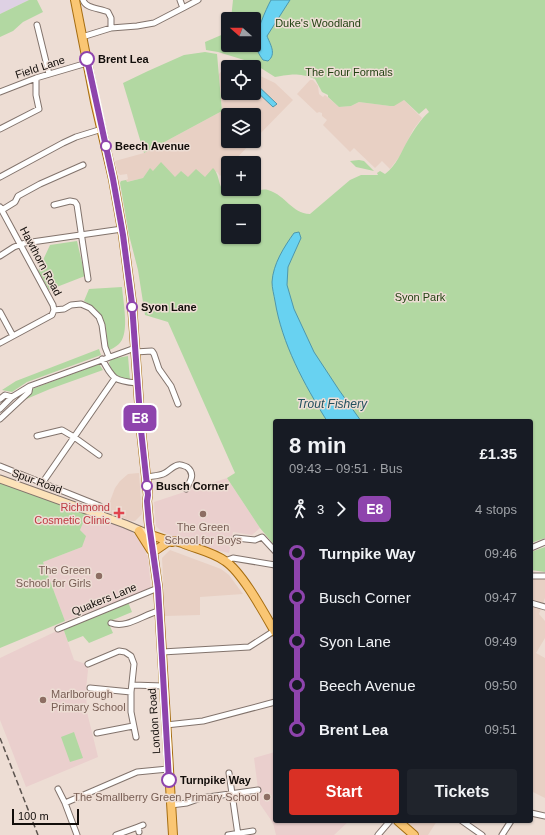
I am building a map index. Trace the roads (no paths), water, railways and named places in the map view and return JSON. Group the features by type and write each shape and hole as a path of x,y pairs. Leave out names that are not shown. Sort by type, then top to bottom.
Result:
{"main road":[{"name":"London Road","path":"75,0 122,229 132,304 141,430 147,477 147,501 158,588 173,835"},
{"name":"Spur Road","path":"0,479 152,534"},
{"path":"137,529 154,553 172,541"},
{"path":"152,534 214,555 226,561 242,579 273,629"},
{"path":"400,823 414,835"}],"street":[{"path":"83,0 84,4 89,7 108,12 111,18 111,28"},
{"path":"180,0 183,8"},
{"path":"82,37 111,28 154,23 198,0"},
{"path":"37,25 49,74"},
{"name":"Field Lane","path":"0,92 36,78 87,63"},
{"path":"0,129 39,109 36,95 36,78"},
{"path":"0,177 63,143 76,137 102,129"},
{"path":"1,208 15,202 18,196 40,184 83,165"},
{"path":"54,205 70,201 75,202 77,205 88,279"},
{"name":"Hawthorn Road","path":"0,343 52,315 54,310 53,305 1,208"},
{"path":"0,256 20,245 82,234 122,229"},
{"path":"54,310 81,304 90,308 99,317 102,325 105,347 109,357"},
{"path":"0,312 13,336"},
{"path":"0,409 12,398 30,386 102,359 135,350 152,351 159,370 178,404"},
{"path":"102,359 115,378 122,382 137,383"},
{"path":"43,482 115,378"},
{"path":"0,420 29,392 30,386"},
{"path":"0,399 5,395 12,398"},
{"path":"37,436 62,430 99,455"},
{"path":"147,477 162,475 179,464 190,470 192,476 186,489"},
{"path":"0,466 100,506 102,510 101,515"},
{"path":"236,538 255,540 262,537 273,549"},
{"path":"533,547 545,542"},
{"path":"226,561 233,558 273,565"},
{"path":"533,576 545,576"},
{"name":"Quakers Lane","path":"58,629 158,588"},
{"path":"533,604 545,607"},
{"path":"111,623 117,625 131,622 151,612 159,611"},
{"path":"162,652 249,647 273,633"},
{"path":"88,664 119,651 125,652 131,656 134,664 131,692 131,712 136,738"},
{"path":"132,684 163,686"},
{"path":"90,688 131,692"},
{"path":"166,726 203,721 273,703"},
{"path":"97,733 133,726"},
{"path":"65,803 137,772 168,769"},
{"path":"229,773 238,834"},
{"path":"58,789 77,835"},
{"path":"171,805 183,804 201,798 258,790"},
{"path":"533,813 545,816"},
{"path":"378,835 388,823"},
{"path":"465,823 482,835"},
{"path":"502,835 510,823"},
{"path":"116,835 138,830 143,825"},
{"path":"470,835 474,830"},
{"path":"228,835 253,831"}],"water":[{"path":"271,0 290,0 267,36 272,52 271,58 268,61 263,60 258,52 261,52 261,23"},
{"path":"261,89 277,104 273,107 261,96"},
{"name":"Trout Fishery","path":"299,232 301,238 288,267 287,285 294,309 314,352 360,419 326,419 302,378 288,348 278,317 272,282 274,269 277,262 294,233"}],"railway":[{"path":"0,738 38,835"}],"place":[{"name":"Brent Lea","path":"87,59"},
{"name":"Beech Avenue","path":"106,146"},
{"name":"Syon Lane","path":"132,307"},
{"name":"Busch Corner","path":"147,486"},
{"name":"Richmond Cosmetic Clinic","path":"119,513"},
{"name":"The Green School for Boys","path":"203,514"},
{"name":"The Green School for Girls","path":"99,576"},
{"name":"Marlborough Primary School","path":"43,700"},
{"name":"Turnpike Way","path":"169,780"},
{"name":"The Smallberry Green Primary School","path":"267,797"}],"park label":[{"name":"Duke's Woodland","path":"318,23"},
{"name":"The Four Formals","path":"349,72"},
{"name":"Syon Park","path":"420,297"}]}
